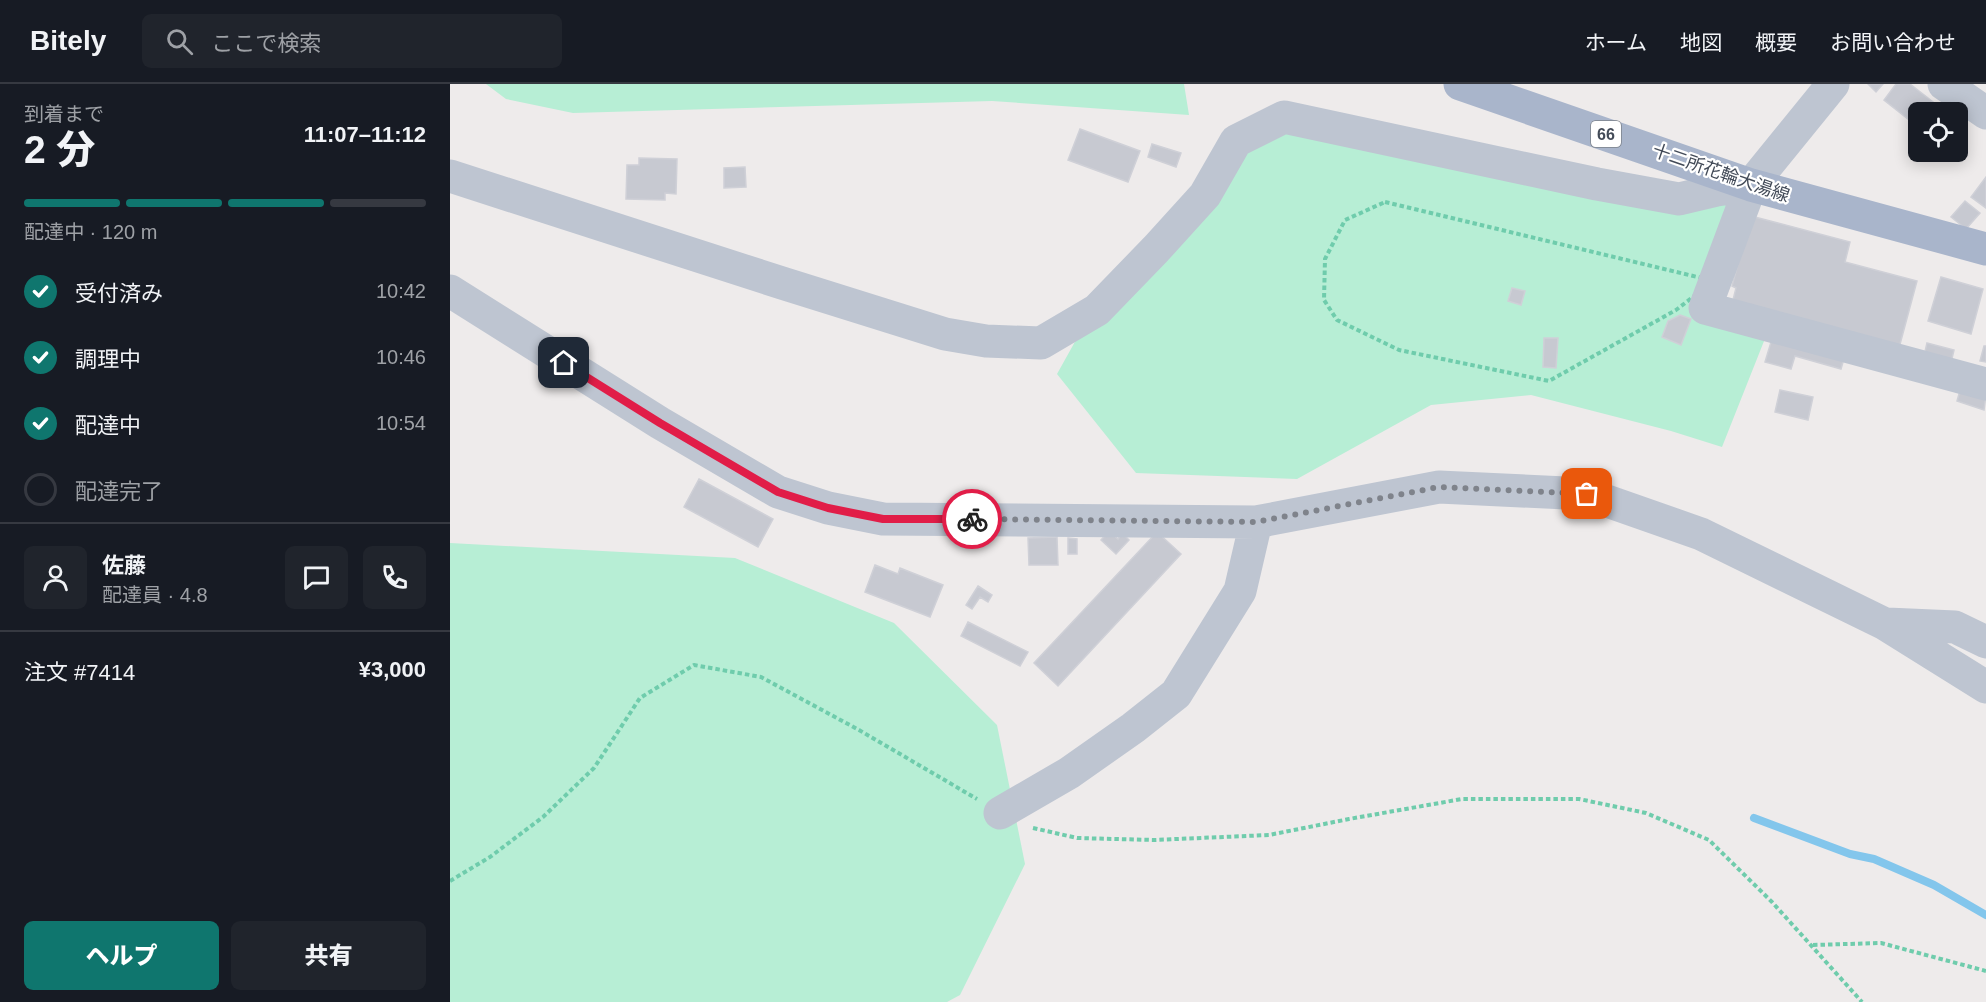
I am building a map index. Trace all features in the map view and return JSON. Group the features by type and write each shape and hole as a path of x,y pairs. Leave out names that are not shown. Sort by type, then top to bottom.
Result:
{"main road":[{"name":"十二所花輪大湯線","path":"1460,84 1751,185 1986,249"}],"street":[{"path":"1833,84 1751,185 1705,308 1986,384"},
{"path":"1944,84 1986,113"},
{"path":"450,176 945,334 986,341 1041,343 1097,310 1156,249 1205,195 1236,141 1284,117 1597,184 1679,199 1751,185"},
{"path":"450,291 660,423 778,492 828,508 883,519 1256,522 1439,487 1587,494 1701,534 1885,624 1986,687"},
{"path":"1000,813 1070,772 1176,694 1240,591 1256,522"},
{"path":"1885,624 1955,627 1986,642"}],"path":[{"path":"1384,202 1714,281 1676,310 1549,381 1399,350 1337,320 1324,300 1325,259 1345,220 1384,202"},
{"path":"450,881 490,857 543,817 594,768 640,698 694,665 761,677 859,729 1020,825 1077,838 1154,840 1269,835 1462,799 1579,799 1646,813 1709,840 1812,945 1862,1002"},
{"path":"1812,945 1881,944 1986,971"}],"green space":[{"path":"486,84 1184,84 1189,115 992,101 573,113 506,99"},
{"path":"1284,117 1679,199 1751,185 1698,309 1770,326 1722,447 1671,431 1531,395 1431,405 1297,479 1136,473 1057,374 1091,313"},
{"path":"450,543 735,558 894,623 997,725 1025,864 960,995 947,1002 450,1002"}],"building":[{"path":"1868,84 1883,84 1876,92"},
{"path":"1896,84 1910,84 1933,102 1908,102 1908,119 1884,100"},
{"path":"1080,129 1140,151 1128,182 1068,160"},
{"path":"1152,144 1181,153 1176,167 1148,157"},
{"path":"639,158 677,159 676,194 665,193 665,200 626,199 627,165 639,165"},
{"path":"745,167 746,187 724,188 724,168"},
{"path":"1986,177 1986,208 1971,197"},
{"path":"1965,201 1980,213 1966,229 1951,217"},
{"path":"1751,216 1850,242 1845,262 1917,281 1899,348 1732,304 1736,288 1732,286"},
{"path":"1941,277 1983,289 1971,334 1928,321"},
{"path":"1512,288 1525,291 1521,305 1508,301"},
{"path":"1680,315 1691,319 1681,345 1662,337 1668,321"},
{"path":"1544,338 1558,338 1556,368 1543,367"},
{"path":"1771,342 1845,355 1841,369 1795,356 1791,369 1765,362"},
{"path":"1927,343 1954,350 1950,367 1923,360"},
{"path":"1984,346 1986,346 1986,362 1980,361"},
{"path":"1961,387 1986,395 1984,410 1957,401"},
{"path":"1780,390 1813,397 1808,420 1775,412"},
{"path":"699,479 773,519 758,547 684,507"},
{"path":"1109,531 1118,539 1122,533 1129,540 1116,554 1101,540"},
{"path":"1157,532 1181,554 1058,686 1034,663"},
{"path":"1057,537 1058,565 1029,565 1028,538"},
{"path":"1068,538 1077,539 1077,554 1068,554"},
{"path":"875,565 898,574 900,568 943,585 930,617 865,592"},
{"path":"978,586 992,595 988,602 980,597 972,609 966,605"},
{"path":"968,622 1028,652 1020,666 961,636"}],"waterway":[{"path":"1754,818 1850,854 1874,859 1934,885 1986,915"}],"way so far":[{"path":"972,519 1256,522 1439,487 1587,494"}],"route":[{"path":"564,363 660,423 778,492 828,508 883,519 972,519"}]}
